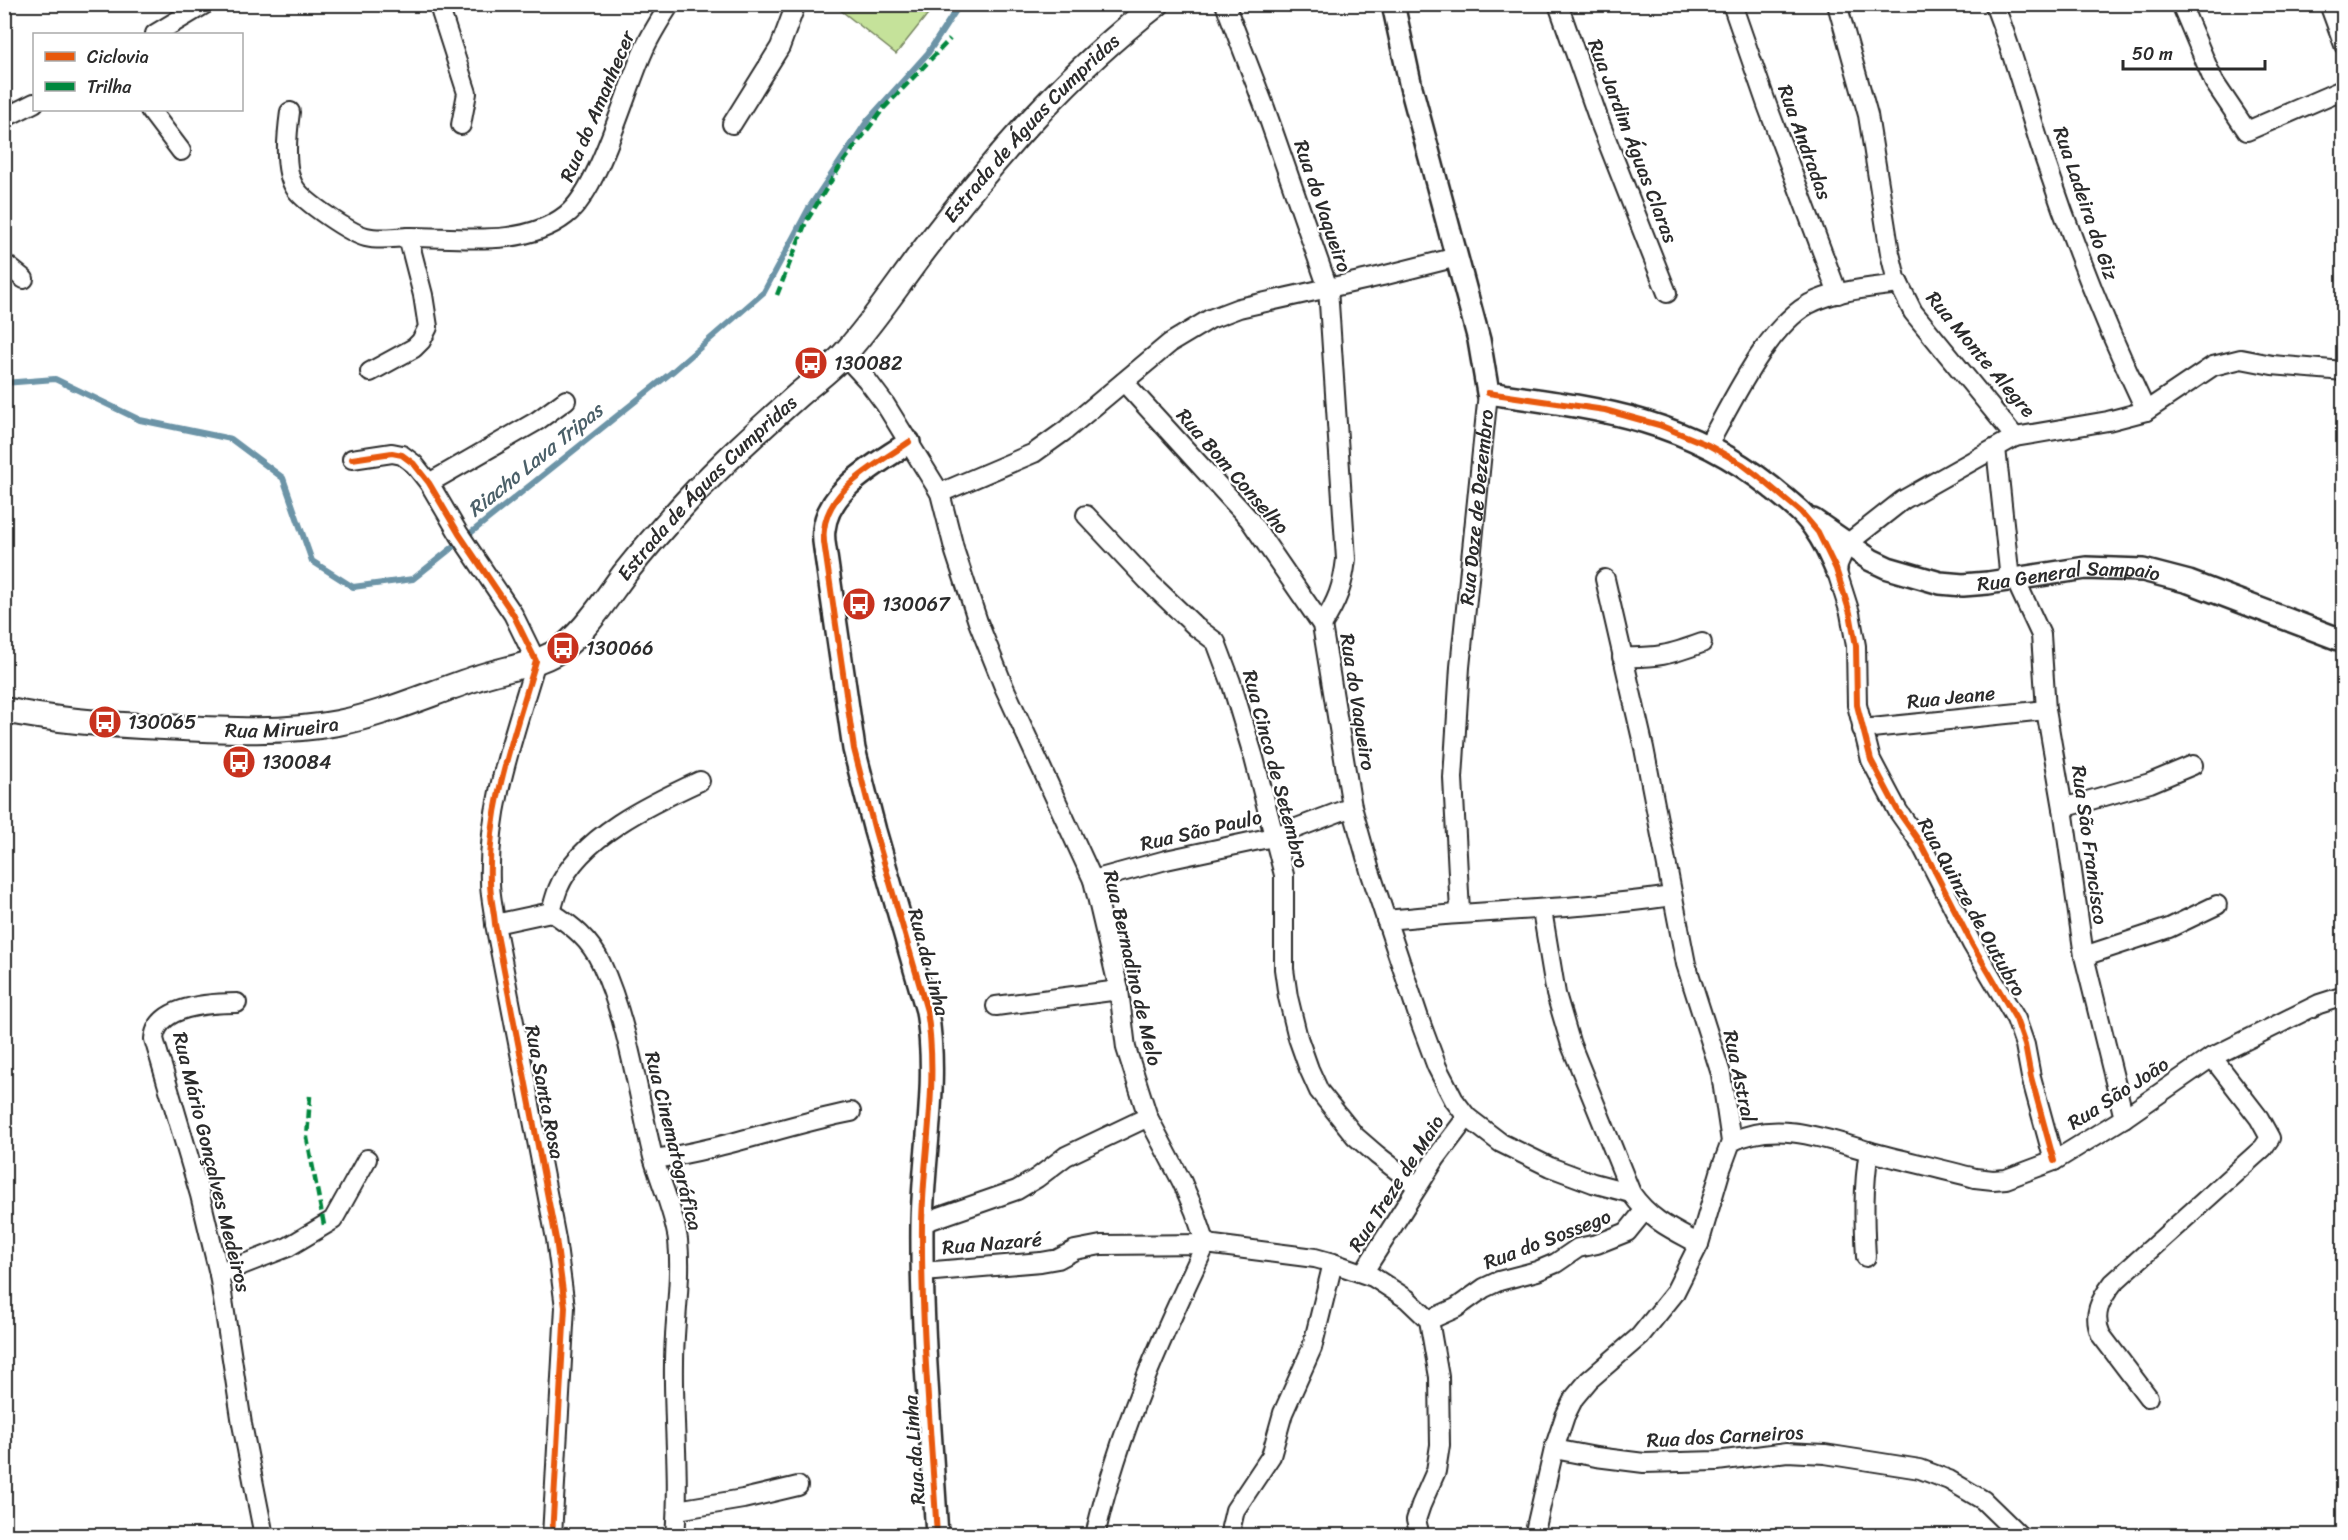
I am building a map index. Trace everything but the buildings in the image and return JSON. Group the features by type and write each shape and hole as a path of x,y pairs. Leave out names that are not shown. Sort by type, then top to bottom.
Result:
{"main road":[{"name":"Estrada de Águas Cumpridas","path":"481,676 536,661 563,648 584,627 646,547 689,499 766,424 844,355 887,303 949,218 1016,138 1057,94 1121,33 1157,4"},
{"name":"Rua Mirueira","path":"5,710 45,718 125,726 219,730 308,728 343,722 391,708 481,676"}],"street":[{"path":"157,33 205,4"},
{"path":"440,4 467,93 461,125"},
{"name":"Rua do Amanhecer","path":"290,112 287,152 291,181 296,190 328,216 353,232 379,239 482,238 519,235 543,228 566,216 581,200 594,176 643,50 670,4"},
{"path":"732,124 780,47 796,4"},
{"name":"Rua do Vaqueiro","path":"1225,4 1265,108 1328,288 1346,559 1343,581 1336,603 1322,625 1352,807 1386,920 1437,1067 1454,1100 1467,1117 1501,1143 1550,1167 1593,1183 1631,1193"},
{"name":"Rua Doze de Dezembro","path":"1393,4 1411,87 1479,340 1488,393 1460,667 1454,767 1460,912"},
{"name":"Rua Jardim Águas Claras","path":"1558,4 1600,123 1667,293"},
{"name":"Rua Andradas","path":"1732,4 1767,105 1838,294"},
{"name":"Rua Monte Alegre","path":"1837,4 1868,115 1890,253 1899,284 1913,312 2015,437 2108,421 2146,411 2213,366 2241,359 2272,365 2343,371"},
{"name":"Rua Ladeira do Giz","path":"1994,4 2019,75 2043,155 2090,283 2114,344 2146,411"},
{"path":"2181,4 2214,82 2247,131 2343,88"},
{"path":"2329,4 2343,45"},
{"path":"4,118 33,104"},
{"path":"151,111 181,151"},
{"path":"370,372 414,348 422,341 428,327 423,295 408,237"},
{"path":"940,493 1034,453 1066,430 1170,344 1210,319 1239,309 1457,257"},
{"path":"4,263 24,279"},
{"path":"1708,445 1762,352 1788,319 1810,304 1838,294 1899,284"},
{"name":"Rua Bernadino de Melo","path":"844,355 867,380 940,493 955,552 978,622 1004,687 1093,880 1119,990 1126,1048 1148,1117 1182,1182 1206,1244"},
{"name":"Rua Bom Conselho","path":"1124,382 1249,519 1322,625"},
{"name":"Rua General Sampaio","path":"1488,393 1605,410 1659,425 1708,445 1742,464 1801,512 1871,560 1940,583 1963,585 2086,568 2143,570 2189,582 2342,636"},
{"path":"429,483 537,420 566,400"},
{"path":"1836,568 1847,544 1903,500 2015,437"},
{"name":"Rua da Linha","path":"909,442 850,484 830,510 824,529 854,749 872,821 927,1011 932,1037 930,1136 922,1223 922,1272 924,1360 937,1536"},
{"name":"Rua São Francisco","path":"1996,448 2013,579 2041,635 2046,710 2064,808 2084,956 2124,1118"},
{"path":"352,459 392,453 402,455 429,483 464,542 513,615 536,661"},
{"name":"Rua General Sampaio","path":"1801,512 1818,532 1836,568"},
{"name":"Rua Cinco de Setembro","path":"1086,515 1147,580 1196,627 1216,642 1231,682 1254,758 1284,874 1284,969 1288,998 1309,1069 1319,1091 1355,1136 1417,1186"},
{"name":"Rua Quinze de Outubro","path":"1836,568 1850,613 1856,646 1857,705 1871,760 1898,811 1921,844 1972,944 2016,1019 2025,1045 2031,1077 2054,1161"},
{"name":"Rua Astral","path":"1534,1536 1554,1449 1565,1416 1574,1398 1589,1380 1640,1336 1660,1314 1687,1271 1699,1244 1731,1142 1721,1074 1686,964 1644,748 1605,579"},
{"path":"1622,657 1669,656 1702,643"},
{"name":"Rua Santa Rosa","path":"536,661 497,798 491,845 490,883 495,924 556,1239 565,1307 552,1536"},
{"name":"Rua Jeane","path":"1862,729 2046,710"},
{"path":"2064,808 2150,783 2193,765"},
{"path":"495,924 551,912 558,889 585,851 612,828 659,800 700,781"},
{"name":"Rua São Paulo","path":"1093,880 1166,860 1273,837 1352,807"},
{"path":"1386,920 1460,912 1542,910 1672,896"},
{"path":"2084,956 2169,928 2217,905"},
{"path":"1542,910 1556,994 1570,1045 1631,1193 1644,1210 1667,1227 1699,1244"},
{"name":"Rua Cinematográfica","path":"551,912 583,934 601,963 619,1015 654,1159 678,1240 678,1300 674,1360 677,1510 675,1536"},
{"path":"996,1006 1119,990"},
{"name":"Rua São João","path":"1731,1142 1742,1136 1775,1132 1807,1134 1975,1178 2006,1179 2054,1161 2124,1118 2212,1057 2319,1004 2343,996"},
{"name":"Rua Mário Gonçalves Medeiros","path":"237,1003 200,1005 178,1013 162,1020 157,1026 154,1039 200,1195 219,1274 242,1424 264,1536"},
{"path":"2148,1397 2101,1335 2097,1324 2100,1303 2113,1283 2263,1148 2270,1138 2259,1118 2212,1057"},
{"path":"654,1159 690,1155 764,1133 851,1112"},
{"path":"922,1223 1017,1190 1066,1156 1148,1117"},
{"name":"Rua Treze de Maio","path":"1363,1274 1449,1137 1467,1117"},
{"path":"1866,1257 1864,1197 1869,1151"},
{"path":"219,1274 288,1247 333,1220 367,1159"},
{"name":"Rua do Sossego","path":"1429,1320 1456,1308 1484,1288 1499,1281 1537,1271 1557,1263 1578,1248 1597,1244 1627,1232 1644,1210"},
{"path":"1095,1536 1104,1496 1130,1418 1167,1327 1206,1244 1315,1258 1333,1263 1373,1277 1407,1299 1429,1320 1438,1377 1440,1444 1436,1471 1416,1521 1420,1536"},
{"name":"Rua Nazaré","path":"922,1272 1041,1262 1058,1259 1075,1250 1101,1245 1206,1244"},
{"path":"1233,1536 1235,1509 1271,1456 1283,1413 1312,1348 1333,1263"},
{"name":"Rua dos Carneiros","path":"1554,1449 1644,1463 1718,1461 1787,1452 1825,1454 1920,1469 1949,1480 1983,1500 2020,1536"},
{"path":"677,1510 798,1486"}],"green space":[{"path":"834,5 935,5 896,54"}],"waterway":[{"name":"Riacho Lava Tripas","path":"4,383 55,379 140,420 231,439 283,478 312,561 353,587 413,579 672,372 764,292 809,208 868,120 928,53 960,4"}],"marked path":[{"path":"777,295 806,222 839,168 883,109 950,39"},
{"path":"310,1096 307,1138 324,1225"}],"cycle path":[{"path":"1488,393 1605,410 1659,425 1708,445 1742,464 1759,477 1801,512 1818,532 1836,569 1850,613 1856,646 1857,705 1871,760 1898,811 1921,844 1972,944 2016,1019 2025,1045 2031,1077 2054,1161"},
{"path":"909,442 870,468 844,490 828,515 824,537 854,749 927,1011 931,1092 923,1198 922,1264 937,1536"},
{"path":"352,459 392,453 402,455 414,464 429,483 459,534 513,614 536,661 511,743 498,798 490,854 490,882 495,924 556,1239 565,1307 552,1536"}],"place":[{"name":"130082","path":"811,363"},
{"name":"130067","path":"859,604"},
{"name":"130066","path":"563,648"},
{"name":"130065","path":"105,722"},
{"name":"130084","path":"239,762"}]}
